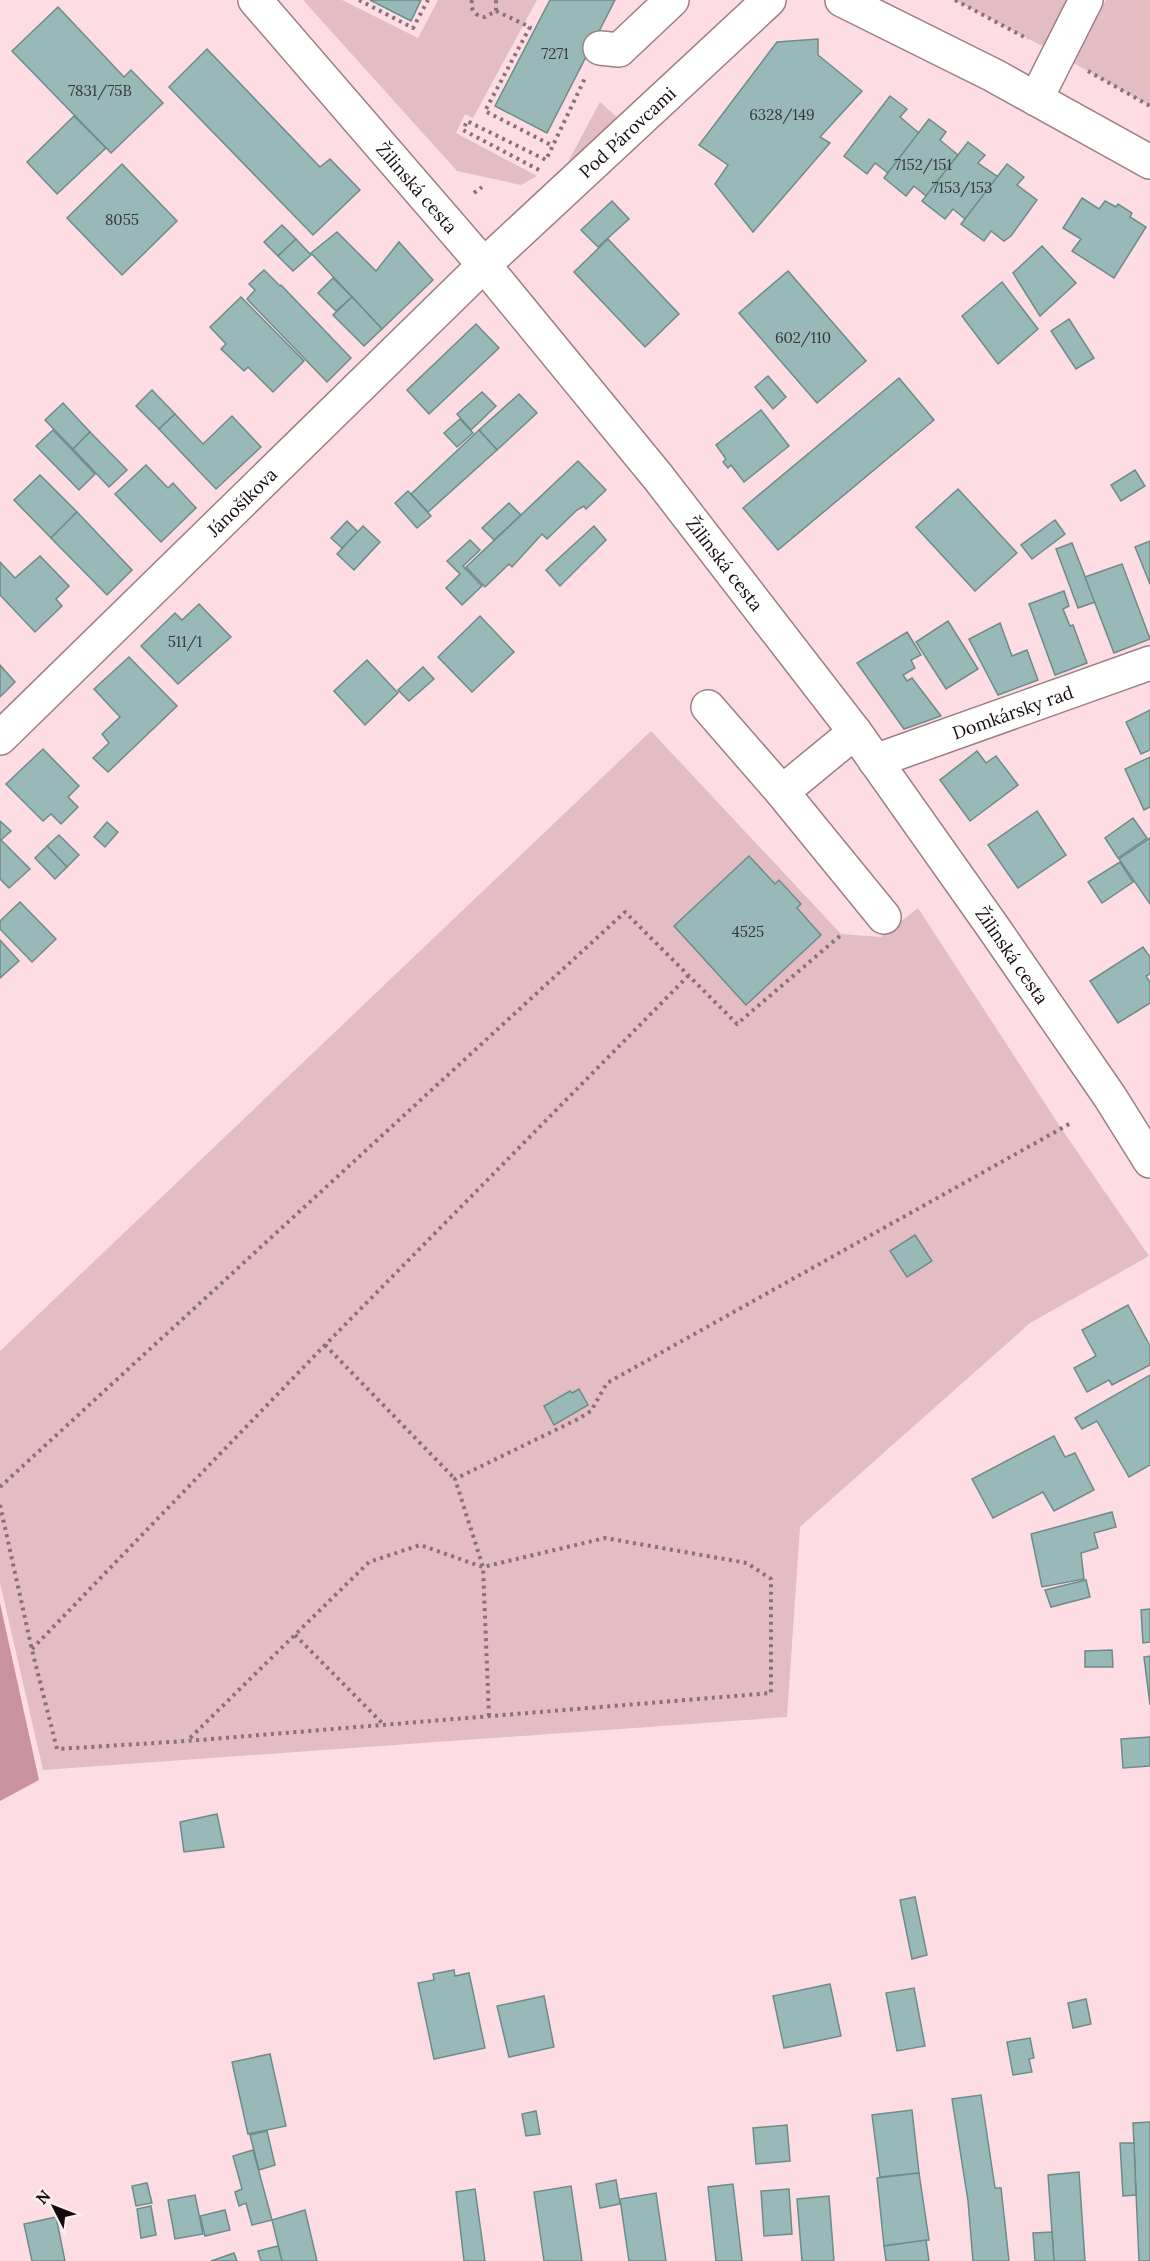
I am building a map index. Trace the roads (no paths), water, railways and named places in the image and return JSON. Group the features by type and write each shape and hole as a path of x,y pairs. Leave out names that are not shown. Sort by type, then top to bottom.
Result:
{"street":[{"name":"Žilinská cesta","path":"255,0 484,266 658,477 855,732 1022,969 1110,1097 1150,1161"},
{"path":"600,48 619,50 672,0"},
{"name":"Pod Párovcami","path":"484,266 769,0"},
{"path":"1036,99 1086,0"},
{"path":"857,3 1150,162"},
{"name":"Jánošíkova","path":"0,738 484,266"},
{"name":"Domkársky rad","path":"875,761 1150,663"},
{"path":"708,707 782,792 884,917"},
{"path":"782,792 855,732"}]}
